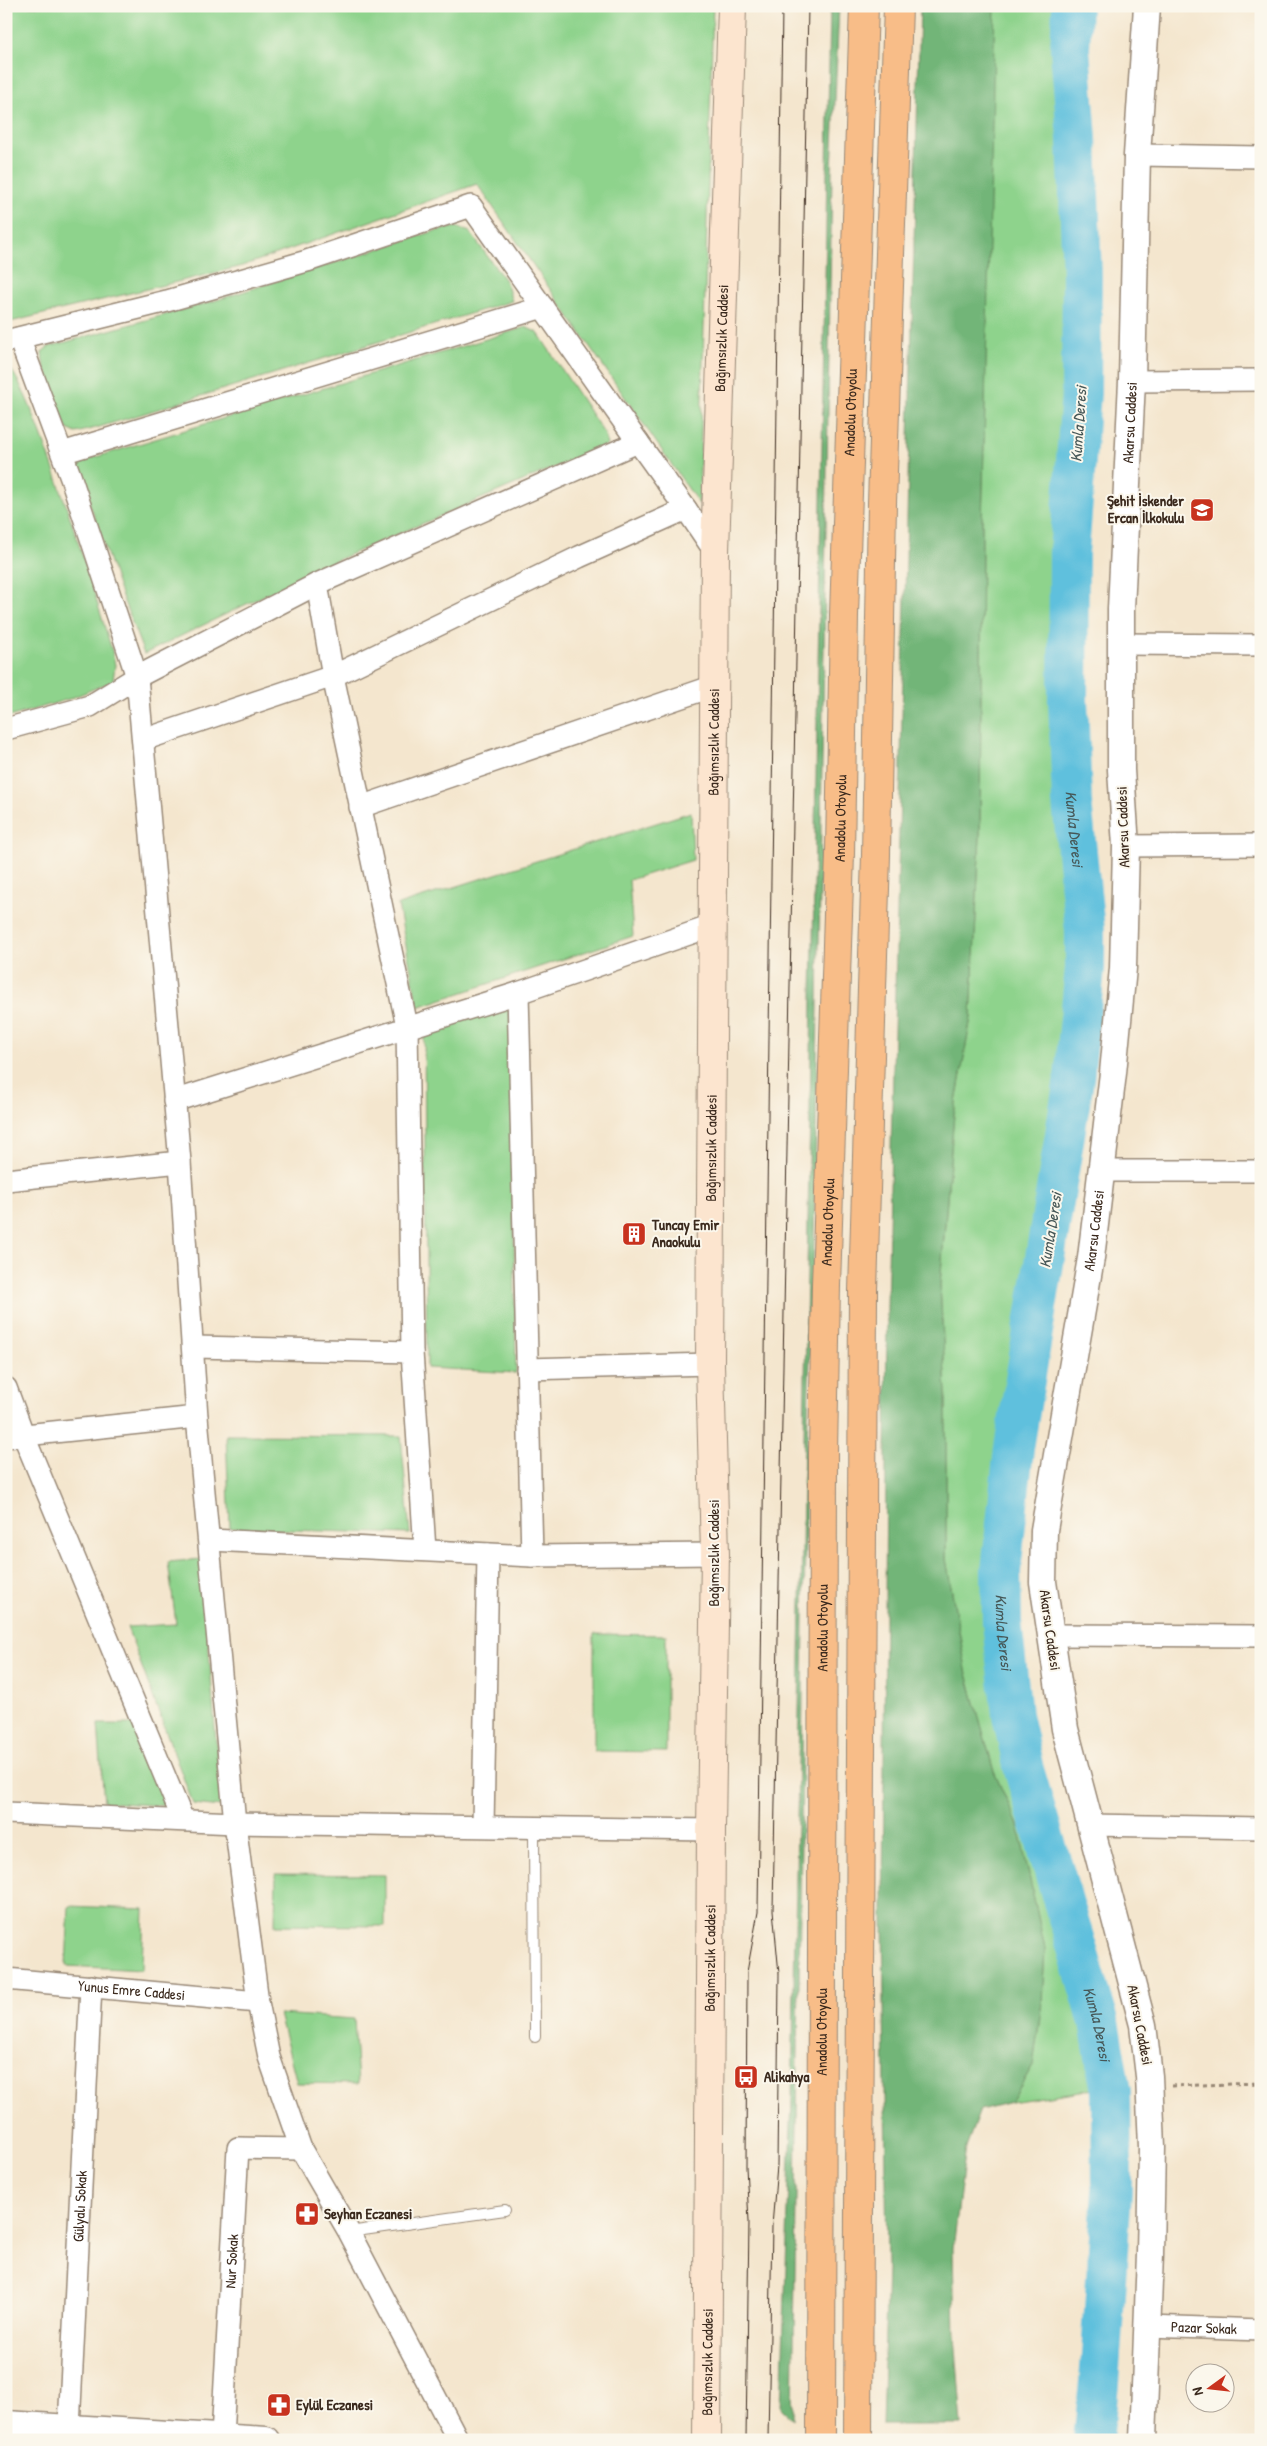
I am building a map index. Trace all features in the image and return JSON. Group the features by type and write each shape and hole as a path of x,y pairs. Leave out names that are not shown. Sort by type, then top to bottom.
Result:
{"highway":[{"name":"Anadolu Otoyolu","path":"821,2440 823,1453 826,1285 840,853 844,614 864,6"},
{"path":"858,2440 863,1291 876,855 882,503 898,6"}],"main road":[{"name":"Bağımsızlık Caddesi","path":"707,2440 711,1830 715,1554 710,1364 715,552 732,6"}],"street":[{"name":"Akarsu Caddesi","path":"1143,2440 1152,2147 1149,2076 1143,2025 1066,1729 1043,1582 1044,1530 1091,1258 1113,1073 1123,968 1126,846 1121,770 1120,644 1132,381 1137,156 1147,6"},
{"path":"1137,156 1261,157"},
{"path":"458,2440 349,2232 301,2149 269,2057 258,2002 235,1823 197,1417 194,1347 180,1162 137,677 62,453 13,339 166,301 297,263 471,206 715,552"},
{"path":"62,453 543,307"},
{"path":"1132,381 1261,380"},
{"path":"6,729 90,706 137,677 317,584 638,442"},
{"path":"143,740 333,676 570,561 686,509"},
{"path":"317,584 333,676 407,1026 412,1352 425,1550"},
{"path":"1120,644 1261,645"},
{"path":"360,807 714,686"},
{"path":"1126,846 1261,845"},
{"path":"174,1101 407,1026 518,993 712,926"},
{"path":"518,993 532,1556"},
{"path":"6,1180 180,1162"},
{"path":"1100,1171 1261,1172"},
{"path":"194,1347 412,1352"},
{"path":"527,1369 710,1364"},
{"path":"6,1388 15,1436 183,1820"},
{"path":"15,1436 197,1417"},
{"path":"210,1540 532,1556 715,1554"},
{"path":"483,1826 488,1554"},
{"path":"1050,1635 1261,1636"},
{"path":"6,1813 235,1823 711,1830"},
{"path":"1090,1825 1261,1828"},
{"name":"Yunus Emre Caddesi","path":"6,1979 258,2002"},
{"name":"Gülyalı Sokak","path":"69,2427 91,1986"},
{"name":"Nur Sokak","path":"222,2437 238,2148 301,2149"},
{"name":"Pazar Sokak","path":"1148,2326 1261,2330"},
{"path":"7,2429 69,2427 152,2436 266,2440"}],"lane":[{"path":"534,1827 535,2037"},
{"path":"349,2232 505,2210"}],"path":[{"path":"1191,2085 1261,2084"}],"green space":[{"path":"6,6 713,6 699,504 477,184 239,267 6,323"},
{"path":"830,6 839,6 832,172 814,1244 806,1473 793,2419 781,2408 792,2097"},
{"path":"920,6 995,6 982,526 980,835 971,1017 954,1114 940,1285 946,1394 946,1559 966,1670 994,1772 1018,1825 1045,1949 1042,2002 1033,2065 1011,2102 980,2110 966,2147 953,2248 955,2335 962,2425 882,2425 887,2269 883,1916 887,1307"},
{"path":"994,6 1062,6 1055,57 1058,82 1067,280 1058,519 1058,678 1064,840 1074,931 1074,984 989,1553 988,1625 1005,1748 1089,2038 1093,2089 1011,2102 1033,2065 1042,2002 1045,1949 1018,1825 994,1772 966,1670 946,1559 946,1394 940,1285 954,1114 971,1017 980,835 982,526"},
{"path":"456,227 470,232 506,282 512,301 96,428 76,433 67,429 43,362 42,352 48,347 204,304 435,231"},
{"path":"526,327 538,333 605,435 607,445 337,560 144,654 118,586 76,463"},
{"path":"6,365 17,379 47,449 79,545 115,665 113,681 69,699 6,718"},
{"path":"691,812 693,860 629,880 633,936 418,1007 398,905"},
{"path":"511,1006 516,1373 427,1368 424,1032"},
{"path":"226,1435 401,1436 410,1534 230,1528"},
{"path":"202,1559 221,1807 193,1804 127,1627 176,1624 168,1562"},
{"path":"594,1634 666,1635 666,1752 594,1751"},
{"path":"98,1724 135,1724 167,1806 104,1802"},
{"path":"276,1874 385,1875 385,1926 275,1925"},
{"path":"69,1906 144,1909 142,1970 66,1966"},
{"path":"279,2014 354,2019 358,2084 297,2083"}],"waterway":[{"name":"Kumla Deresi","path":"1072,6 1070,49 1077,138 1082,277 1081,393 1069,553 1068,700 1072,802 1085,931 1085,968 1074,1079 1014,1448 1001,1571 1002,1622 1012,1715 1024,1770 1099,2022 1111,2091 1112,2191 1099,2384 1093,2440"}],"tram line":[{"path":"746,2440 749,2221 746,2167 747,1972 758,1912 782,6"},
{"path":"768,2440 772,2226 777,2166 779,1974 773,1910 808,6"}],"place":[{"name":"Şehit İskender Ercan İlkokulu","path":"1202,510"},
{"name":"Tuncay Emir Anaokulu","path":"634,1234"},
{"name":"Alikahya","path":"746,2077"},
{"name":"Seyhan Eczanesi","path":"307,2214"},
{"name":"Eylül Eczanesi","path":"279,2405"}]}
